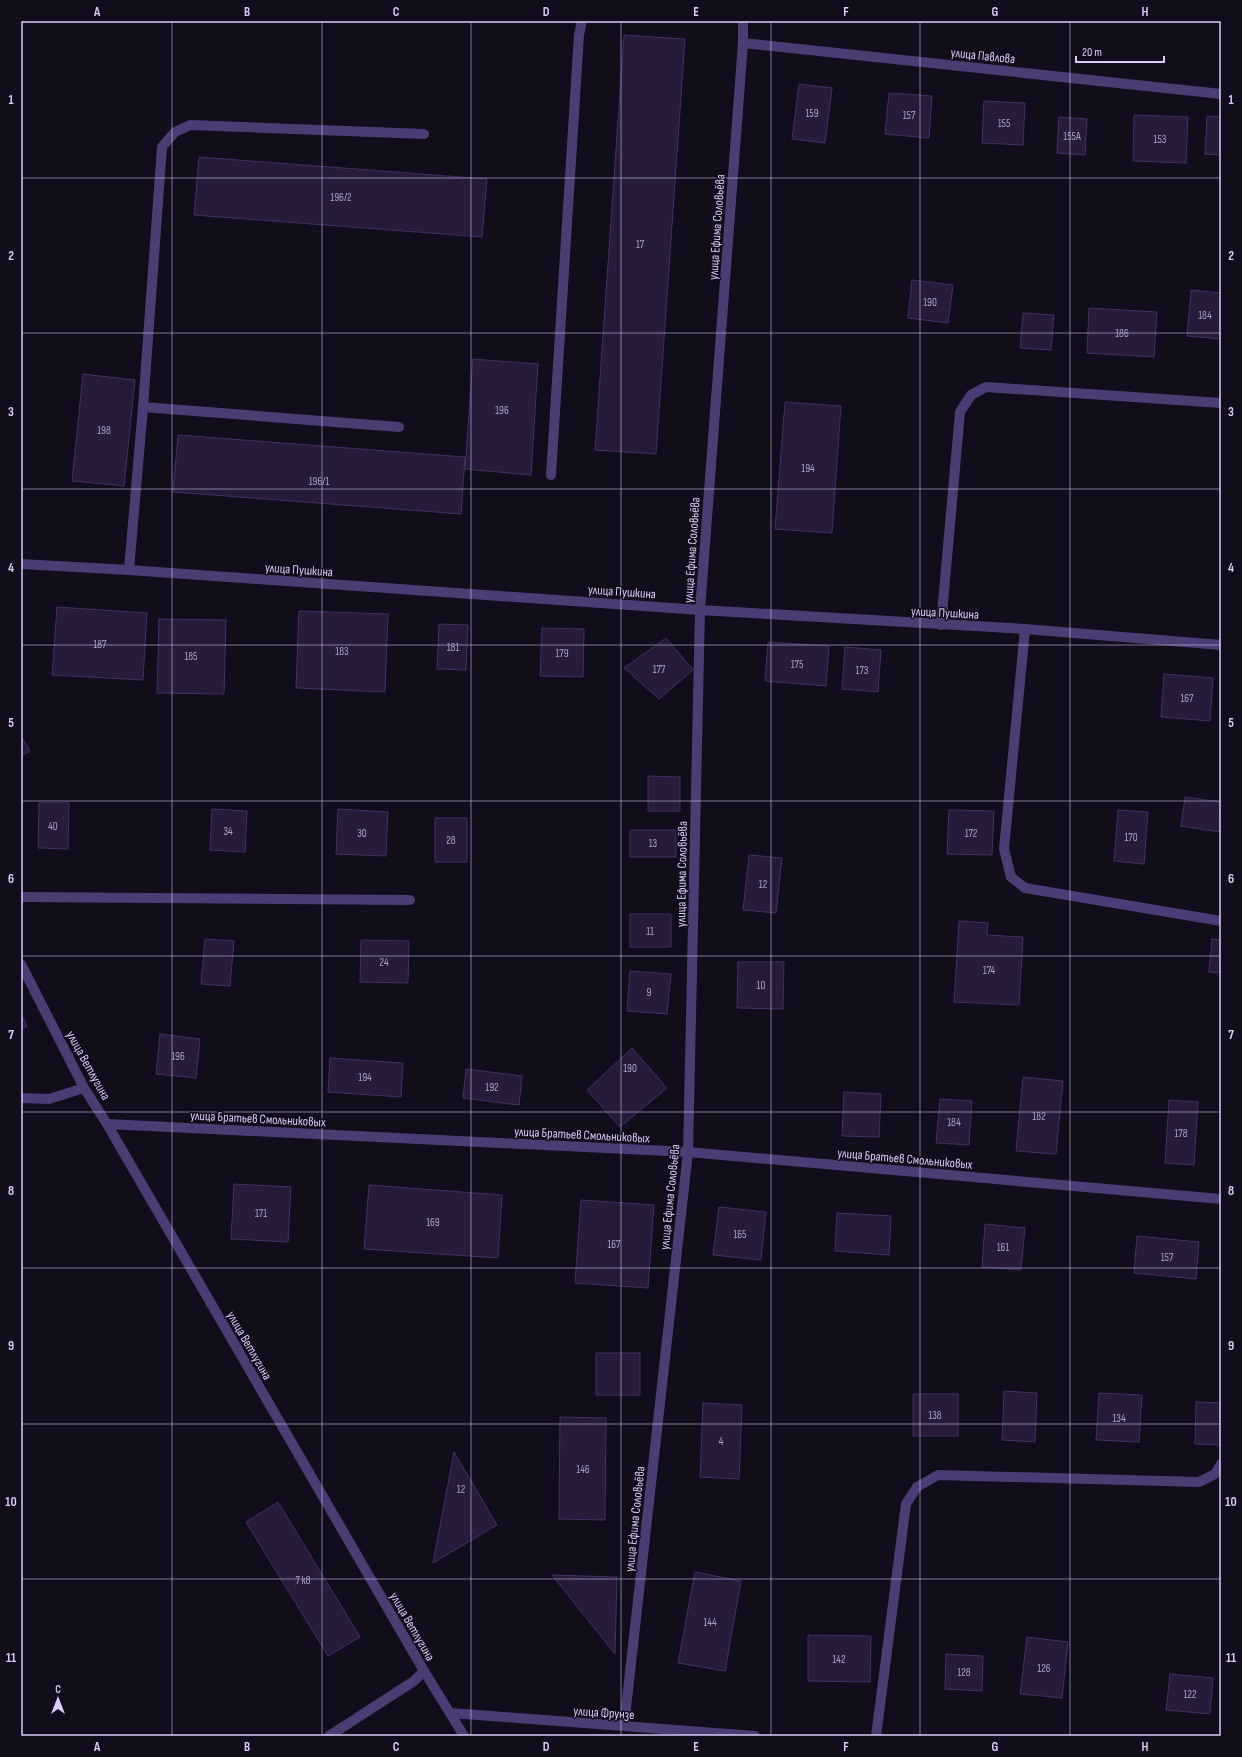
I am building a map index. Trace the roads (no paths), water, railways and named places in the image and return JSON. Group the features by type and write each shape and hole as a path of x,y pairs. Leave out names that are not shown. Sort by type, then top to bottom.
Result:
{"street":[{"path":"551,475 578,51 582,21"},
{"name":"улица Ефима Соловьёва","path":"624,1726 688,1152 700,610 743,43 743,21"},
{"name":"улица Павлова","path":"743,43 1221,94"},
{"path":"129,570 143,407 162,147 176,132 190,125 424,134"},
{"path":"941,625 960,412 971,394 986,387 1221,403"},
{"path":"143,407 399,427"},
{"name":"улица Пушкина","path":"21,564 129,570 700,610 1025,629 1221,645"},
{"path":"1025,629 1004,849 1011,877 1025,888 1221,921"},
{"path":"21,897 410,900"},
{"name":"улица Ветлугина","path":"21,964 84,1088 107,1124 424,1671 464,1736"},
{"path":"21,1098 49,1099 84,1088"},
{"name":"улица Братьев Смольниковых","path":"107,1124 688,1152 1221,1199"},
{"path":"876,1736 906,1504 917,1487 938,1475 1199,1482 1215,1474 1221,1464"},
{"path":"329,1736 414,1681 424,1671"},
{"name":"улица Фрунзе","path":"450,1713 755,1736"}]}
